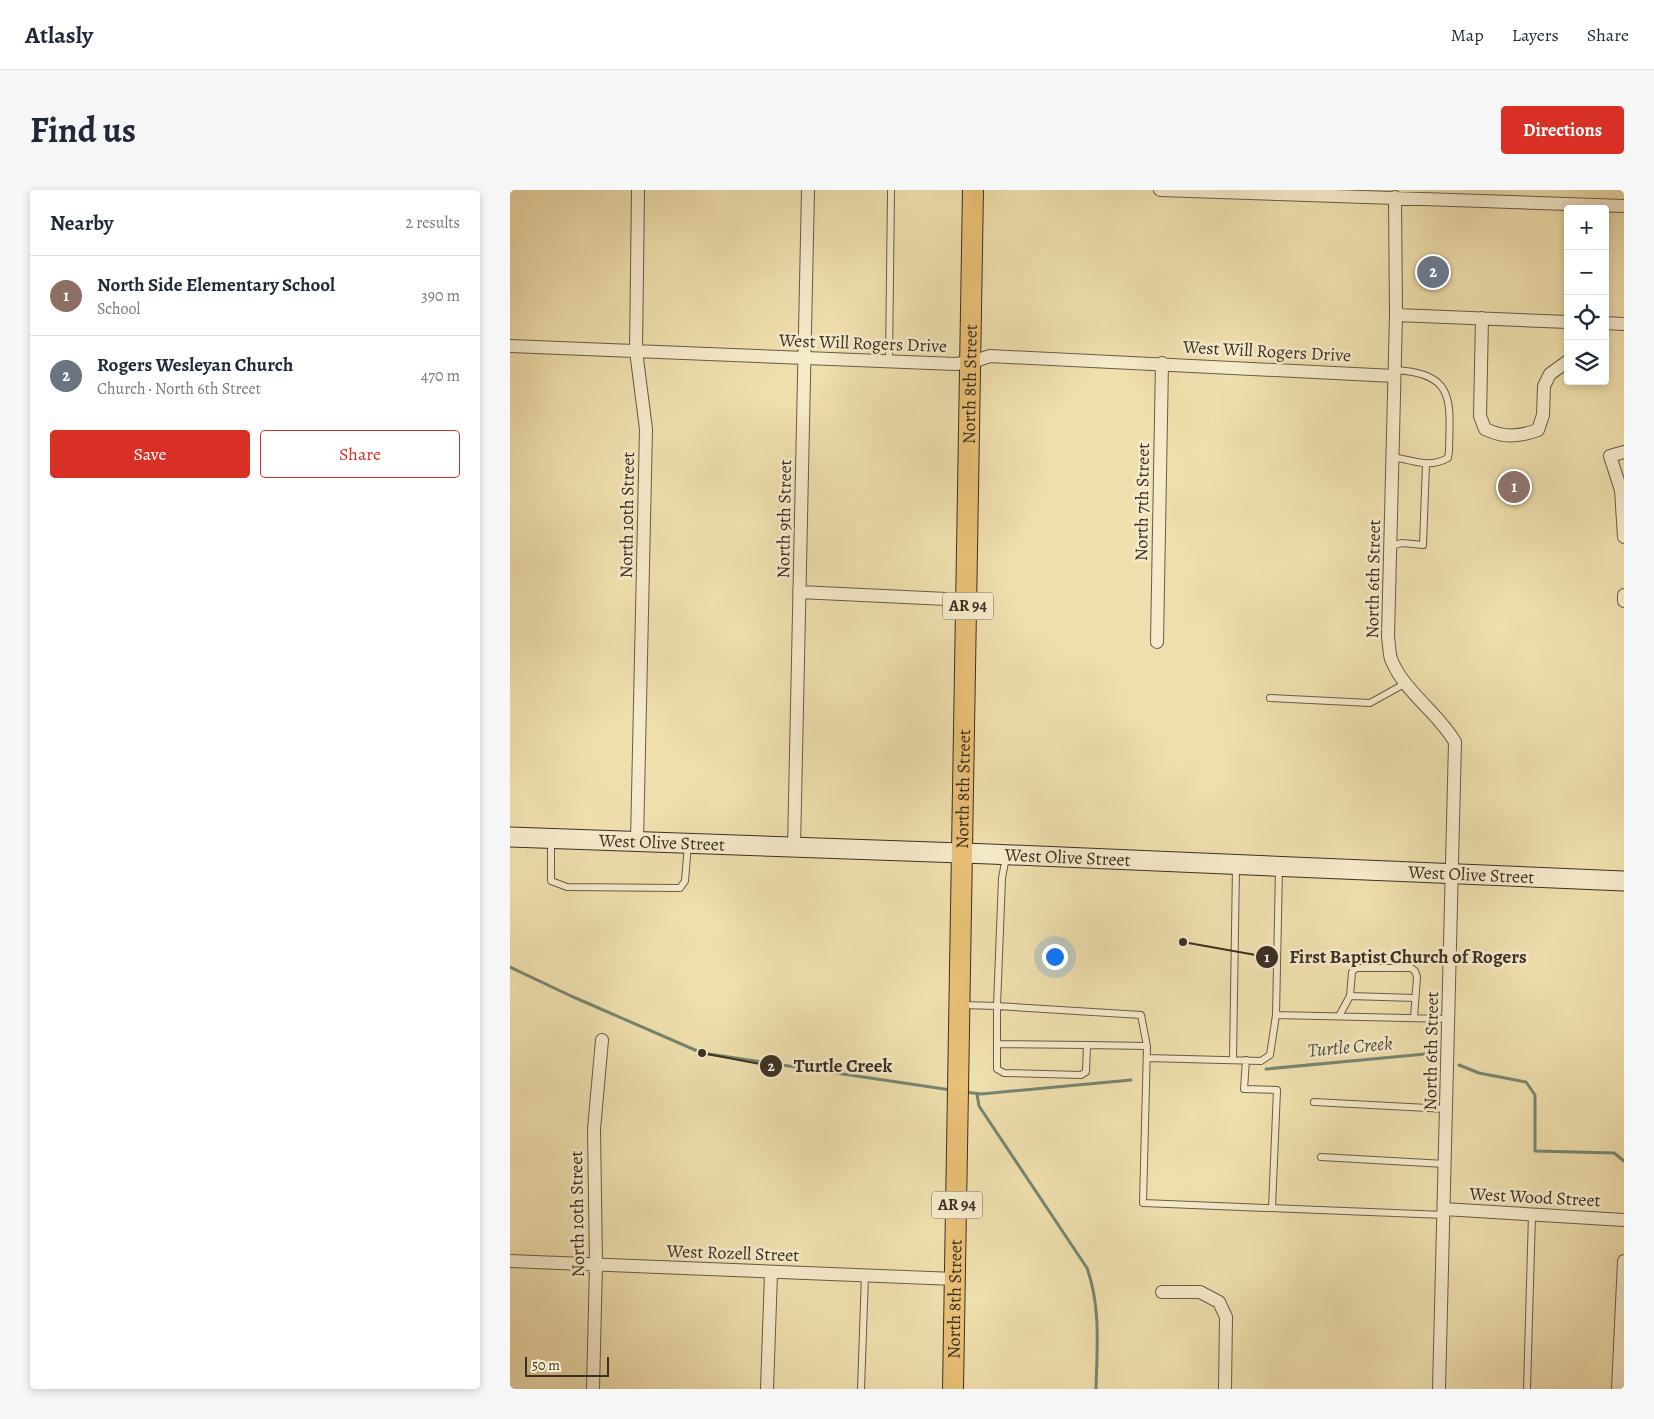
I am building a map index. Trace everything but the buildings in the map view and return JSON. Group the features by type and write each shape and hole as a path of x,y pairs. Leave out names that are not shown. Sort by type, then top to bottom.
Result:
{"main road":[{"name":"North 8th Street","path":"953,1389 974,190"},
{"name":"West Olive Street","path":"510,837 1006,854 1624,881"}],"street":[{"name":"North 10th Street","path":"637,841 646,429 636,351 638,190"},
{"name":"North 9th Street","path":"794,848 808,190"},
{"path":"1160,190 1369,193 1395,197 1624,206"},
{"name":"North 6th Street","path":"1395,197 1396,315 1389,644 1391,658 1406,683 1446,726 1455,742 1439,1389"},
{"path":"1396,315 1564,322"},
{"path":"1482,318 1480,416 1485,429 1499,435 1520,436 1538,430 1543,415 1544,386 1550,374 1564,364"},
{"path":"1609,324 1624,324"},
{"name":"West Will Rogers Drive","path":"510,346 888,362 972,362 990,356 1394,373"},
{"name":"North 7th Street","path":"1157,642 1162,364"},
{"path":"1624,452 1610,456 1621,490 1624,537"},
{"path":"800,592 968,600"},
{"path":"1624,595 1624,601"},
{"name":"North 10th Street","path":"593,1389 596,1265 594,1129 602,1040"},
{"name":"West Wood Street","path":"1444,1212 1532,1214 1624,1220"},
{"name":"West Rozell Street","path":"510,1261 771,1273 955,1278"},
{"path":"1618,1389 1624,1261"},
{"path":"767,1389 771,1273"},
{"path":"1162,1292 1200,1292 1219,1302 1226,1317 1225,1389"}],"lane":[{"path":"888,362 891,190"},
{"path":"1392,457 1426,464 1437,464 1448,458 1450,404 1446,393 1429,376 1394,373"},
{"path":"1390,546 1402,544 1423,545 1426,464"},
{"path":"1270,698 1370,703 1406,683"},
{"path":"551,838 551,881 567,887 675,890 680,888 685,881 688,843"},
{"path":"1006,854 1002,878 997,1006 997,1069 1004,1073 1081,1075 1086,1072 1087,1045"},
{"path":"1233,1060 1236,864"},
{"path":"1147,1058 1261,1061 1270,1055 1276,1015 1279,866"},
{"path":"1339,1016 1350,996 1352,972 1356,968 1410,968 1415,971 1417,977 1414,1018"},
{"path":"1350,996 1415,998"},
{"path":"961,1005 1141,1015 1147,1046 1142,1203 1444,1212"},
{"path":"1276,1015 1449,1019"},
{"path":"997,1044 1147,1046"},
{"path":"1246,1060 1244,1089 1277,1090 1272,1208"},
{"path":"1314,1102 1447,1109"},
{"path":"1321,1157 1446,1164"},
{"path":"1527,1389 1532,1214"},
{"path":"861,1389 865,1275"}],"waterway":[{"name":"Turtle Creek","path":"510,967 571,996 702,1053 951,1090"},
{"name":"Turtle Creek","path":"1266,1069 1436,1053"},
{"name":"Turtle Creek","path":"1459,1065 1479,1073 1526,1082 1535,1095 1535,1151 1614,1153 1624,1161"},
{"name":"Turtle Creek","path":"965,1092 981,1094 1131,1080"},
{"path":"977,1094 979,1106 1087,1268 1096,1313 1096,1389"}],"place":[{"name":"Rogers Wesleyan Church","path":"1433,272"},
{"name":"North Side Elementary School","path":"1514,487"},
{"name":"First Baptist Church of Rogers","path":"1183,942"},
{"name":"Turtle Creek","path":"702,1053"}]}
